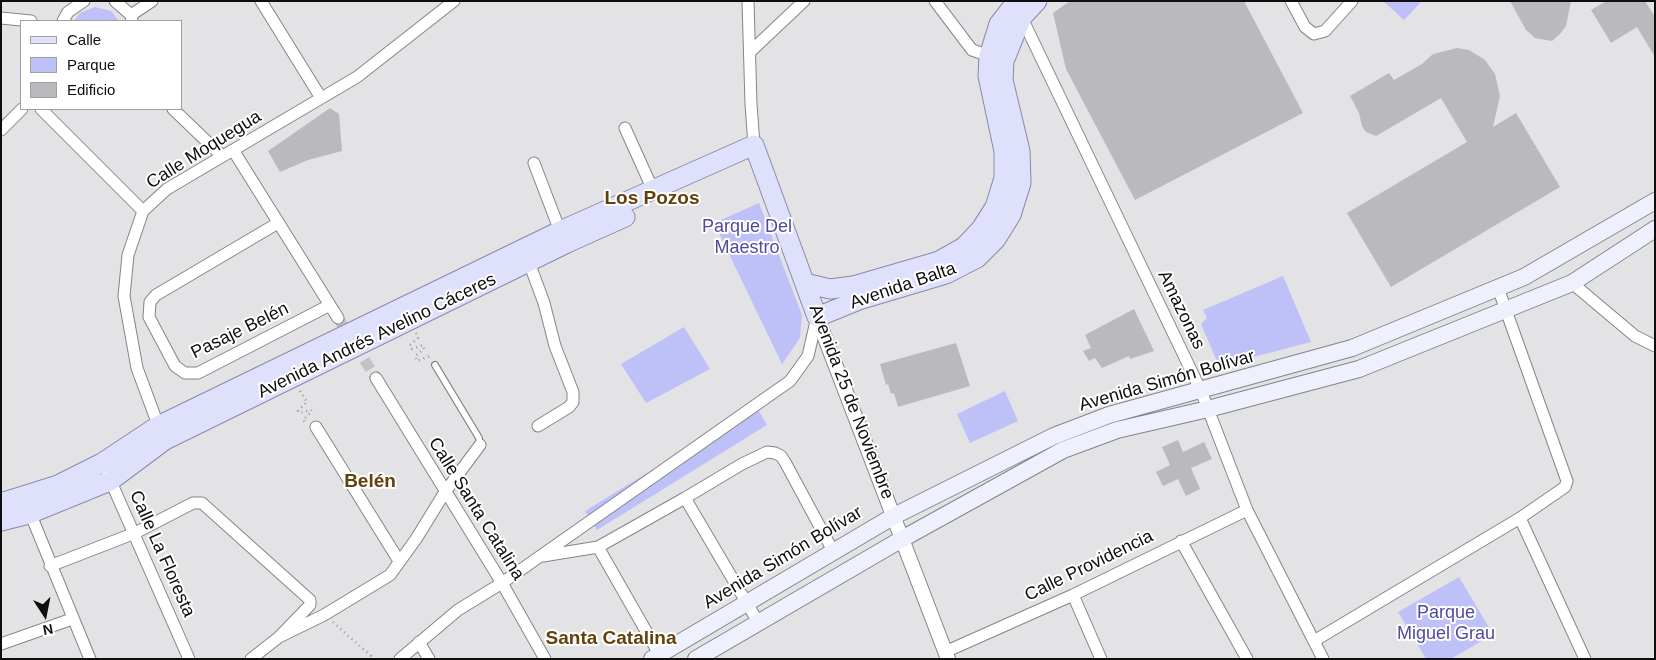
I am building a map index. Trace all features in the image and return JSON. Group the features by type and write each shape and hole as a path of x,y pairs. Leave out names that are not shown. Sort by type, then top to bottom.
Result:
{"main road":[{"name":"Avenida Balta","path":"805,283 830,289 854,286 939,261 964,247 981,229 995,207 1004,178 1004,151 988,76 996,59 999,24 1017,8 1037,1"},
{"name":"Avenida Balta","path":"817,317 858,300 946,274 977,258 996,239 1011,215 1021,183 1020,150 996,59"},
{"name":"Avenida Andrés Avelino Cáceres","path":"1,503 27,505 110,481 161,433 291,378 410,320 526,255 560,231 653,190 756,151"},
{"name":"Avenida Andrés Avelino Cáceres","path":"1,521 58,485 161,433 526,255 756,151"},
{"name":"Avenida 25 de Noviembre","path":"756,151 817,317"},
{"name":"Avenida Simón Bolívar","path":"658,657 746,602 894,516 1054,436 1109,415 1352,348 1524,277 1655,201"},
{"name":"Avenida Simón Bolívar","path":"696,659 902,539 1063,450 1117,430 1208,409 1359,369 1572,283 1655,229"},
{"path":"1352,348 1359,369"}],"street":[{"path":"64,20 68,12 84,1"},
{"path":"114,1 132,18 152,1"},
{"path":"261,1 321,98"},
{"path":"748,1 751,104 756,151"},
{"path":"750,52 804,1"},
{"path":"935,1 972,50 996,59"},
{"path":"1291,1 1305,27 1314,34 1325,30 1352,1"},
{"name":"Calle Moquegua","path":"161,433 137,368 124,296 128,255 143,211 167,189 357,77 448,3"},
{"name":"Amazonas","path":"1017,8 1201,391 1247,510 1323,659"},
{"path":"1,18 21,20"},
{"path":"1,130 21,110"},
{"path":"41,110 143,211"},
{"path":"174,110 222,156"},
{"path":"625,128 653,190"},
{"path":"233,150 338,318"},
{"path":"534,163 560,231"},
{"name":"Pasaje Belén","path":"278,223 156,295 150,302 149,316 175,366 185,373 198,373 330,305"},
{"path":"526,255 544,303 555,346 573,392 573,402 569,407 538,426"},
{"path":"1572,283 1634,336 1655,346"},
{"path":"1314,641 1520,518 1565,487 1567,481 1498,288"},
{"path":"400,659 458,610 502,583 790,381 808,356 817,317"},
{"name":"Avenida 25 de Noviembre","path":"817,317 947,655"},
{"name":"Calle Santa Catalina","path":"376,378 502,583 545,659"},
{"path":"316,427 399,561"},
{"path":"251,659 279,638 390,575 416,539 445,492 480,445"},
{"path":"539,557 598,547 742,464 767,452 781,456 833,551"},
{"name":"Calle La Floresta","path":"102,463 135,533 189,659"},
{"path":"685,498 758,622"},
{"path":"50,566 135,533 193,503 202,503 310,600 310,605 279,638"},
{"path":"27,505 50,566 90,659"},
{"name":"Calle Providencia","path":"947,655 1247,510"},
{"path":"1520,518 1585,659"},
{"path":"1181,541 1247,659"},
{"path":"598,547 658,657"},
{"path":"1073,595 1101,659"},
{"path":"1,644 72,619"},
{"path":"419,642 429,659"}],"lane":[{"path":"435,365 479,438 480,445"}],"path":[{"path":"410,320 418,338 410,345 412,349 422,346 424,349 415,356 417,361 430,356 435,365"},
{"path":"291,378 307,402 298,411 300,413 311,410 312,412 303,420 304,422 315,419 316,427"},
{"path":"324,614 371,656 370,659"}],"green space":[{"path":"1383,1 1422,1 1404,20"},
{"path":"95,7 111,11 118,20 75,20 80,13"},
{"name":"Parque Del Maestro","path":"759,203 802,315 800,338 782,364 714,223"},
{"path":"1283,276 1311,342 1219,366 1201,324 1207,318 1203,310"},
{"path":"684,327 710,369 646,403 621,364"},
{"path":"1005,391 1018,421 970,443 957,414"},
{"path":"756,406 767,425 597,530 585,511"},
{"name":"Parque Miguel Grau","path":"1459,577 1493,634 1451,659 1426,659 1398,612"}],"building":[{"path":"1070,1 1244,1 1303,113 1135,200 1066,69 1053,13"},
{"path":"1510,1 1571,1 1566,26 1552,41 1535,38 1526,30"},
{"path":"1606,1 1645,1 1655,17 1655,57 1637,27 1611,43 1591,10"},
{"path":"1457,48 1469,50 1485,60 1495,74 1500,96 1493,127 1516,113 1560,187 1391,287 1347,213 1467,142 1441,98 1376,136 1366,132 1362,126 1359,113 1350,96 1389,73 1394,80 1422,64 1433,54"},
{"path":"330,108 339,114 342,151 308,160 280,172 268,151"},
{"path":"1134,309 1154,351 1130,359 1129,356 1102,368 1095,358 1089,361 1083,351 1091,348 1085,335"},
{"path":"956,343 970,386 898,407 894,393 891,394 888,384 886,385 880,364"},
{"path":"1178,440 1183,452 1204,442 1212,459 1191,468 1200,489 1186,496 1178,479 1163,486 1156,472 1170,465 1162,447"}],"tunnel":[{"path":"338,318 376,378"}],"district":[{"name":"Los Pozos","path":"652,199"},
{"name":"Belén","path":"370,482"},
{"name":"Santa Catalina","path":"611,639"}]}
